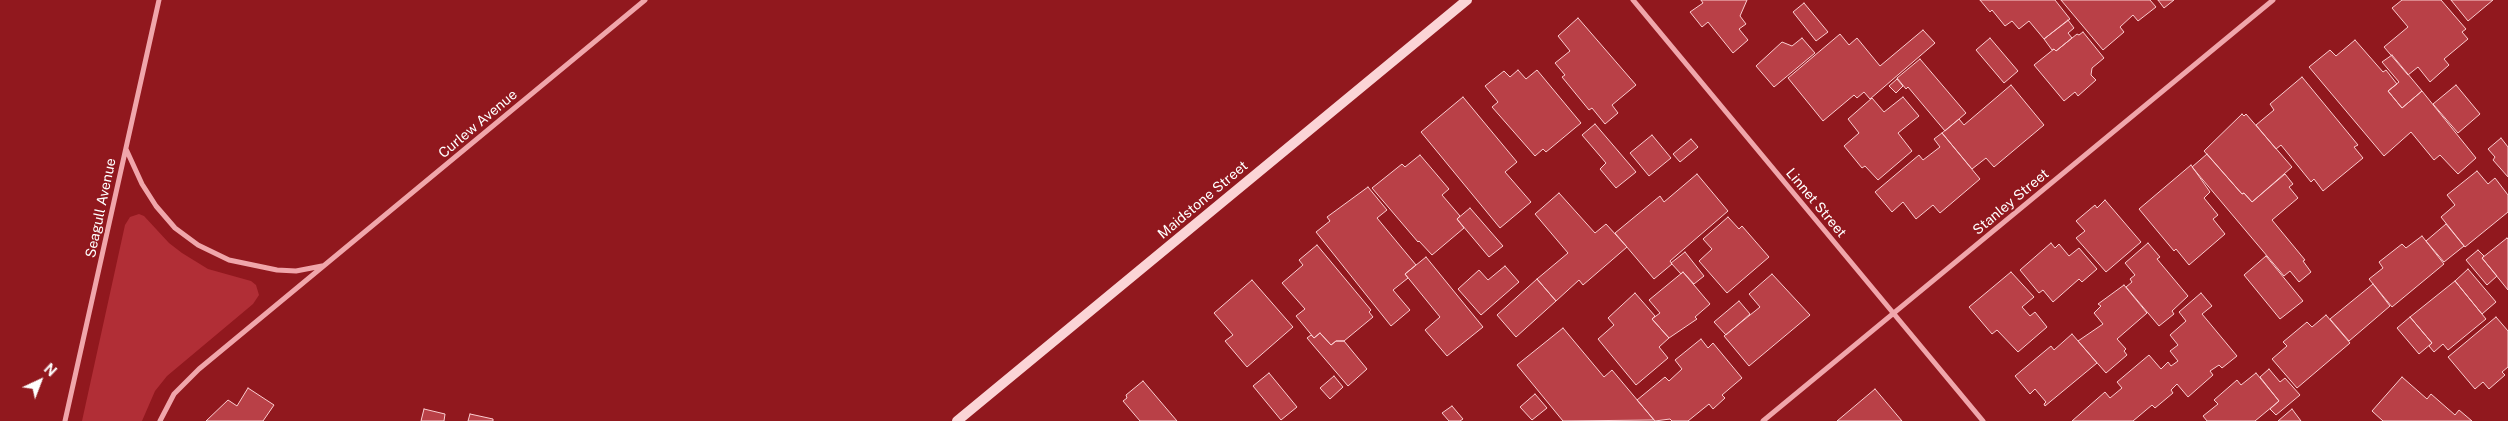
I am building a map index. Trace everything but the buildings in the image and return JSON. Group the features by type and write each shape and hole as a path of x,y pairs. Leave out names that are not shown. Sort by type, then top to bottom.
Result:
{"main road":[{"name":"Maidstone Street","path":"957,421 1467,0"}],"street":[{"name":"Seagull Avenue","path":"65,421 159,0"},
{"name":"Curlew Avenue","path":"160,421 168,402 179,388 645,0"},
{"name":"Linnet Street","path":"1633,0 1983,421"},
{"name":"Stanley Street","path":"1763,421 2273,0"},
{"name":"Curlew Avenue","path":"125,148 142,184 164,216 187,238 208,251 229,260 277,270 303,271 326,265"}],"shaded area":[{"path":"139,214 144,216 169,243 182,253 208,269 251,281 256,285 259,295 253,304 167,376 155,391 142,421 82,421 125,225 130,217"}]}
